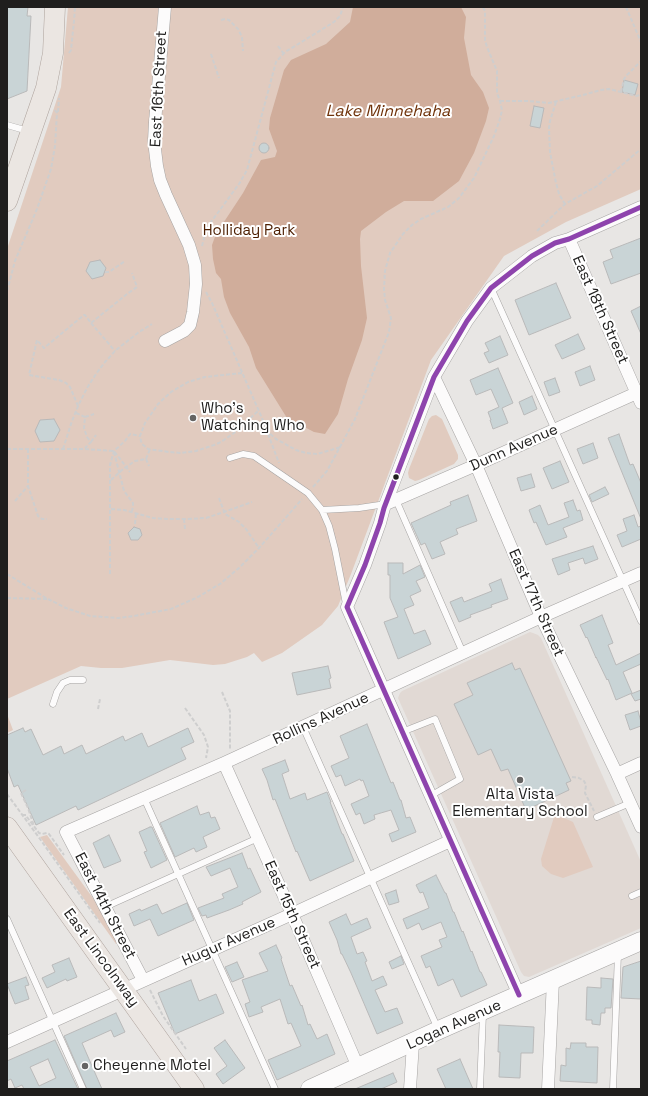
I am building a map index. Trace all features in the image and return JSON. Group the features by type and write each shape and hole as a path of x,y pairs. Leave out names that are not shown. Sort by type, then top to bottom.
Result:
{"main road":[{"path":"9,189 31,132 52,96 49,74 53,53 55,7"},
{"name":"East Lincolnway","path":"14,821 123,989 194,1089"}],"street":[{"name":"East 16th Street","path":"165,7 154,142 160,180 189,245 195,265 196,284 190,325 184,331 165,341"},
{"path":"519,995 347,607 365,565 380,523 391,502 434,377 467,322 491,288 532,256 555,243 569,239 641,207"},
{"name":"East 18th Street","path":"569,239 640,395"},
{"name":"East 17th Street","path":"434,377 476,465 541,617 641,827"},
{"name":"Dunn Avenue","path":"391,502 554,430 640,395"},
{"name":"Rollins Avenue","path":"66,832 229,762 541,617 641,573"},
{"name":"East 15th Street","path":"229,762 258,838 358,1067"},
{"path":"617,774 641,763"},
{"name":"East 14th Street","path":"66,832 146,985"},
{"name":"Hugur Avenue","path":"7,1042 123,989 146,985 212,950 450,841"},
{"name":"Logan Avenue","path":"310,1089 641,940"},
{"path":"548,1089 553,980"},
{"path":"410,1089 413,1043"}],"lane":[{"path":"7,125 31,132"},
{"path":"491,288 641,621"},
{"path":"230,458 243,454 254,456 308,493 322,510 329,526 335,549 347,607"},
{"path":"322,510 359,508 391,502 463,653"},
{"path":"53,704 56,692 63,683 74,679 83,680"},
{"path":"402,732 435,718 460,779 430,796"},
{"path":"303,727 439,1030"},
{"path":"144,798 275,1089"},
{"path":"597,817 630,803"},
{"path":"105,907 258,838"},
{"path":"632,896 641,892"},
{"path":"7,919 83,1089"},
{"path":"613,1089 619,951"},
{"path":"480,1089 483,1011"}],"path":[{"path":"67,55 71,50 75,7"},
{"path":"202,252 205,234 211,222 239,184 246,170 276,62 295,46 334,22 340,16 343,7"},
{"path":"7,574 66,608 90,616 118,618 171,609 196,598 220,584 240,568 327,471 355,420 389,332 391,318 385,300 384,289 385,270 390,253 403,234 412,225 421,219 448,207 459,198 474,178 494,136 500,119 502,110 497,93 497,71 485,40 485,12 483,7"},
{"path":"626,7 641,42"},
{"path":"221,20 229,20 238,29 242,37 243,51"},
{"path":"278,46 284,54"},
{"path":"211,54 219,78"},
{"path":"621,92 624,79 641,61"},
{"path":"500,101 556,102 609,89 636,96 641,95"},
{"path":"7,291 14,261 37,209 51,169 55,146 57,113 52,96"},
{"path":"52,96 57,113"},
{"path":"556,102 549,128 550,152 559,194 565,204"},
{"path":"537,231 565,204 597,186 641,149"},
{"path":"105,272 109,272 125,261"},
{"path":"91,323 137,287 132,273"},
{"path":"206,291 268,432 279,462"},
{"path":"78,406 70,387 66,384 59,380 29,375 37,340 44,348 86,315 115,352"},
{"path":"63,449 78,406 96,374 115,352 139,332 152,324"},
{"path":"242,373 205,377 188,382 170,392 158,404 145,423 140,436 142,444 150,449 169,452 181,453 196,451 214,445 234,433 258,410"},
{"path":"76,413 85,417 94,414"},
{"path":"85,417 84,428 87,437 91,442"},
{"path":"268,432 276,439 296,450 306,453 316,454 341,446"},
{"path":"110,574 110,465 114,451 130,434 140,436"},
{"path":"85,449 96,435"},
{"path":"7,449 85,449 114,451 130,472"},
{"path":"28,449 28,486 38,516 42,519 47,519"},
{"path":"149,466 146,459 150,449"},
{"path":"114,451 124,492 133,503 132,512"},
{"path":"110,480 135,461 146,459"},
{"path":"15,501 28,486"},
{"path":"219,498 225,514 239,522 246,529 259,548"},
{"path":"110,509 124,510 153,518 184,520 206,518 252,502"},
{"path":"135,524 136,513"},
{"path":"184,520 186,529"},
{"path":"7,598 49,599"},
{"path":"222,692 230,711 229,762"},
{"path":"98,710 100,699"},
{"path":"185,708 204,735 208,747 205,760"},
{"path":"572,777 579,778 584,781 586,785 586,797 597,817"},
{"path":"26,790 21,793 34,826"},
{"path":"7,794 14,821 40,838 102,926"},
{"path":"14,821 26,815 39,833 49,834 66,858"},
{"path":"146,985 163,1016 186,1050"}],"shaded area":[{"name":"Alta Vista Elementary School","path":"530,632 541,638 641,862 641,928 529,977 524,976 521,972 398,698 402,691"}],"green space":[{"name":"Holliday Park","path":"68,7 641,7 641,189 566,222 504,256 431,360 338,606 322,625 282,653 262,662 254,653 247,657 225,664 213,665 170,660 122,668 81,666 7,699 7,249 61,87"},
{"path":"436,415 442,419 458,455 458,459 454,464 415,481 409,478 409,469 429,419"},
{"path":"7,714 13,730 7,733"},
{"path":"555,814 573,822 593,867 563,878 551,874 542,866 541,859"},
{"path":"47,835 98,905 117,943 116,944 40,837"}],"water":[{"name":"Lake Minnehaha","path":"353,7 461,7 466,17 464,38 471,75 483,92 489,108 486,121 474,153 459,181 433,201 404,201 386,212 361,231 361,266 367,318 362,340 348,379 338,414 325,434 314,432 287,418 256,368 249,347 230,313 224,297 221,279 216,273 212,245 216,234 243,193 261,160 275,157 277,151 269,129 270,118 284,70 291,60 326,44 350,22"}],"building":[{"path":"7,7 28,7 27,16 31,16 27,91 7,99"},
{"path":"624,80 638,84 635,95 622,92"},
{"path":"534,106 544,108 540,128 530,126"},
{"path":"262,143 266,143 268,144 268,152 262,153 259,150 259,146"},
{"path":"641,238 641,273 611,284 603,262 613,258 610,250"},
{"path":"100,260 106,268 103,276 92,279 86,271 90,262"},
{"path":"556,283 571,318 529,335 515,300"},
{"path":"641,306 641,334 631,311"},
{"path":"578,334 585,349 562,359 555,345"},
{"path":"500,336 508,355 489,363 484,353 489,351 485,343"},
{"path":"590,366 595,380 580,386 575,372"},
{"path":"498,368 513,403 502,408 508,423 493,429 488,412 499,407 491,389 476,395 470,380"},
{"path":"555,378 560,392 549,396 544,382"},
{"path":"532,396 537,409 524,415 519,402"},
{"path":"54,419 60,430 54,441 40,442 35,431 40,420"},
{"path":"619,434 630,465 633,464 641,483 641,519 608,438"},
{"path":"593,443 598,458 583,464 577,449"},
{"path":"560,461 569,482 552,489 543,468"},
{"path":"531,474 535,487 521,491 517,478"},
{"path":"605,487 609,494 592,502 589,495"},
{"path":"468,495 477,521 456,529 458,534 440,542 445,554 432,559 425,543 421,545 411,523 451,505 450,502"},
{"path":"573,500 577,511 580,510 583,520 563,528 567,537 546,545 529,510 540,505 548,525 569,517 564,503"},
{"path":"634,515 638,527 641,526 641,539 622,547 617,535 627,531 623,519"},
{"path":"134,527 140,529 142,535 138,540 131,540 128,533"},
{"path":"593,546 598,559 585,564 583,558 568,563 570,570 558,575 552,559"},
{"path":"388,563 403,563 403,574 420,565 425,577 416,581 421,591 410,596 414,605 404,609 414,634 425,630 431,644 398,659 384,622 398,617 390,598 390,575 388,575"},
{"path":"501,579 508,599 491,605 492,607 470,615 471,617 459,622 450,602 462,597 464,602 492,591 489,584"},
{"path":"602,615 613,643 608,645 616,665 641,653 641,664 623,672 632,693 616,700 608,679 607,680 580,625"},
{"path":"512,663 515,670 520,668 571,781 566,783 569,790 526,810 508,769 501,771 491,749 478,755 454,704 473,695 467,683"},
{"path":"328,666 331,678 329,679 331,688 297,695 292,673"},
{"path":"641,690 641,699 635,701 631,694"},
{"path":"638,711 641,726 630,730 625,715"},
{"path":"367,724 391,783 393,782 401,800 406,818 410,817 416,832 392,842 389,834 399,830 391,810 374,815 375,819 364,824 360,813 356,815 351,804 369,796 363,780 361,781 360,779 345,786 341,775 336,777 331,766 349,758 340,736"},
{"path":"23,728 25,732 31,729 43,755 61,746 64,754 82,745 86,754 123,736 125,741 142,733 148,747 188,728 194,742 181,748 186,759 78,810 76,806 36,825 18,785 14,787 7,768 7,735"},
{"path":"285,760 289,771 282,774 290,799 305,793 307,800 327,792 342,834 354,861 310,881 297,851 296,852 275,799 273,800 262,769"},
{"path":"197,806 200,815 209,812 211,818 215,817 220,829 203,837 207,847 196,852 194,848 175,857 160,823"},
{"path":"152,827 167,860 151,868 144,852 147,851 139,832"},
{"path":"109,835 121,861 104,868 93,843"},
{"path":"242,853 248,869 250,868 261,892 242,902 243,904 229,910 207,918 206,915 202,916 198,908 224,898 222,894 238,887 230,868 211,876 206,867"},
{"path":"436,875 446,893 453,912 487,985 461,997 453,979 438,986 430,966 426,968 421,956 442,947 439,940 447,937 441,922 422,930 419,923 407,929 403,919 429,908 423,892 420,893 416,885"},
{"path":"396,890 399,902 389,905 385,894"},
{"path":"187,903 194,920 158,936 150,919 134,926 129,914 140,909 141,911 157,904 162,914"},
{"path":"346,914 351,925 367,918 371,928 351,937 357,954 363,952 372,981 383,976 387,985 375,990 385,1012 397,1008 403,1023 377,1034 351,973 341,954 329,922"},
{"path":"276,945 282,958 281,959 290,986 292,985 301,1006 302,1005 308,1025 310,1024 317,1039 327,1034 335,1054 277,1080 268,1060 301,1046 291,1023 288,1024 280,999 261,1007 263,1012 249,1017 245,1004 250,1002 242,980 268,971 259,953"},
{"path":"401,956 404,964 392,969 389,962"},
{"path":"69,958 77,977 67,981 66,979 47,988 42,978 55,972 52,965"},
{"path":"641,961 641,999 621,998 623,967"},
{"path":"237,962 244,977 232,982 225,967"},
{"path":"26,977 29,985 25,986 29,999 15,1004 7,984"},
{"path":"601,978 613,979 611,1008 605,1008 605,1013 601,1013 600,1025 592,1024 592,1020 586,1020 587,987 601,988"},
{"path":"191,980 199,1001 216,994 224,1013 175,1034 158,993"},
{"name":"Cheyenne Motel","path":"116,1013 125,1032 114,1037 111,1030 82,1043 102,1089 87,1089 64,1036"},
{"path":"499,1025 534,1027 533,1053 521,1053 520,1078 499,1077"},
{"path":"55,1040 78,1089 24,1089 22,1085 15,1088 11,1079 7,1081 7,1061","holes":["48,1059 56,1078 39,1086 30,1067"]},
{"path":"225,1040 245,1068 223,1084 216,1074 227,1066 214,1048"},
{"path":"571,1043 586,1043 586,1047 598,1047 597,1083 560,1081 561,1065 566,1066 566,1048 570,1049"},
{"path":"460,1059 473,1089 446,1089 437,1069"},
{"path":"393,1073 397,1082 381,1089 355,1089"}],"transit line":[{"path":"519,995 347,607 365,565 384,508 434,377 467,321 491,288 532,256 555,243 569,239 641,207"}],"place":[{"name":"Who's Watching Who","path":"193,418"},
{"name":"Alta Vista Elementary School","path":"520,780"},
{"name":"Cheyenne Motel","path":"85,1066"}]}
